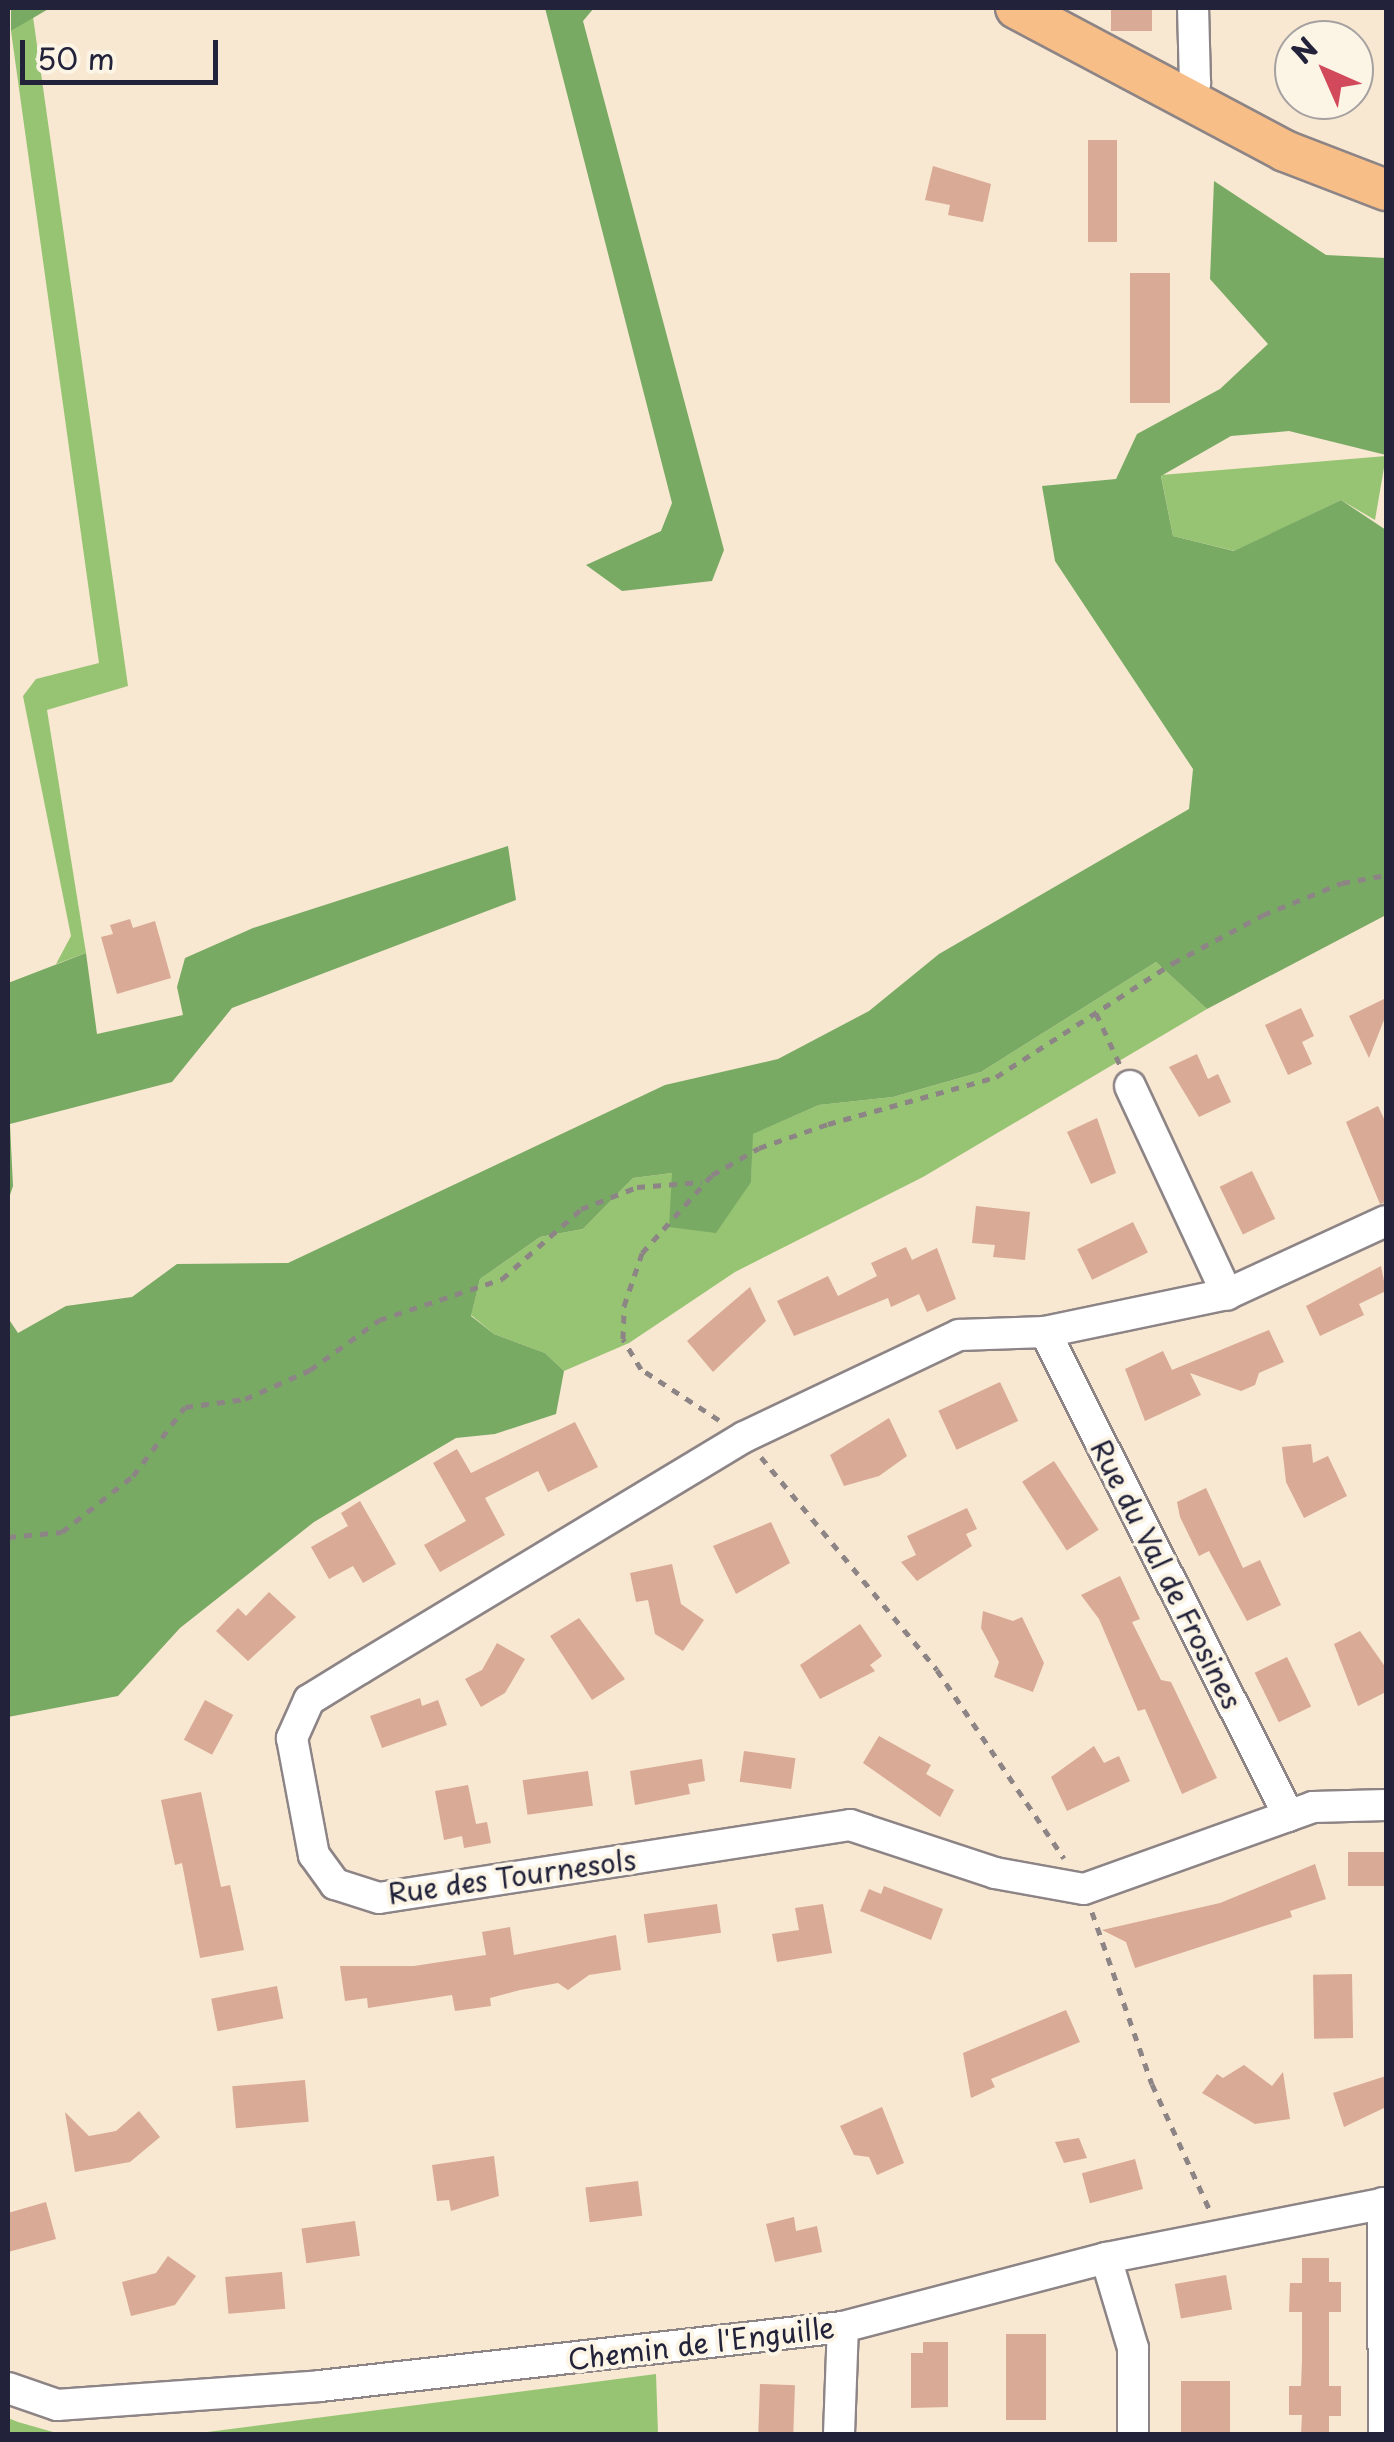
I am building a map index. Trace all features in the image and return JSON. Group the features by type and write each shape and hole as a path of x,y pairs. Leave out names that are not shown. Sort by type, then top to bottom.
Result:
{"main road":[{"path":"1016,8 1285,151 1386,190"}],"street":[{"path":"1187,102 1195,83 1193,8"},
{"path":"1130,1086 1227,1294"},
{"name":"Rue des Tournesols","path":"1084,1889 995,1873 850,1826 379,1898 335,1884 314,1855 292,1738 309,1700 744,1436 958,1335 1045,1332 1227,1294 1386,1221"},
{"name":"Rue du Val de Frosines","path":"1045,1332 1288,1816"},
{"path":"1084,1889 1313,1807 1386,1806"},
{"path":"1384,2434 1385,2203"},
{"name":"Chemin de l'Enguille","path":"8,2388 57,2405 320,2386 843,2327 1106,2258 1385,2203"},
{"path":"1106,2258 1133,2348 1133,2434"},
{"path":"840,2434 843,2327"}],"path":[{"path":"1219,2233 1152,2084 1084,1889 937,1670 744,1436 641,1368 623,1339 624,1306 642,1253 705,1182 759,1148 996,1077 1096,1013 1264,915 1342,883 1386,875"},
{"path":"1096,1013 1130,1086"},
{"path":"8,1537 62,1532 133,1476 185,1407 245,1399 310,1370 379,1320 502,1279 582,1209 636,1186 705,1182"}],"green space":[{"path":"11,8 50,8 11,31"},
{"path":"545,8 594,8 583,21 724,550 712,581 622,591 586,565 661,531 672,503"},
{"path":"33,17 128,686 47,710 86,953 56,964 71,936 23,696 36,679 99,663 11,31"},
{"path":"1214,181 1326,255 1386,258 1386,455 1289,431 1231,436 1161,476 1173,536 1234,551 1341,500 1386,530 1386,915 1207,1009 1156,962 981,1072 893,1097 819,1105 753,1134 751,1182 716,1233 669,1227 672,1173 633,1178 583,1229 540,1237 480,1279 471,1316 494,1334 545,1353 564,1371 556,1414 495,1434 456,1438 314,1522 180,1628 118,1696 8,1717 8,1318 18,1333 66,1306 132,1297 177,1264 288,1263 665,1085 778,1059 869,1011 939,954 1189,809 1193,769 1055,561 1042,486 1116,479 1137,434 1220,389 1268,344 1210,279"},
{"path":"1386,456 1375,520 1341,500 1235,551 1173,536 1161,475"},
{"path":"508,846 516,900 232,1008 172,1082 10,1124 13,1186 8,1201 8,983 86,953 97,1034 183,1015 177,987 185,958 253,928"},
{"path":"1156,962 1207,1009 923,1177 735,1272 629,1343 564,1371 545,1353 494,1334 471,1315 480,1279 540,1237 583,1229 633,1178 672,1173 751,1182 752,1134 819,1105 893,1097 981,1072"},
{"path":"656,2374 658,2434 192,2434"},
{"path":"8,2418 18,2422 60,2434 8,2434"}],"building":[{"path":"1111,8 1152,8 1152,31 1111,31"},
{"path":"1088,140 1117,140 1117,242 1088,242"},
{"path":"933,166 991,184 983,222 948,215 950,205 925,200"},
{"path":"1130,273 1170,273 1170,403 1130,403"},
{"path":"130,919 133,928 155,921 171,978 117,994 101,937 113,934 110,925"},
{"path":"1386,998 1386,1015 1369,1058 1349,1016"},
{"path":"1301,1008 1314,1036 1302,1042 1312,1064 1288,1075 1265,1025"},
{"path":"1197,1054 1208,1079 1218,1074 1231,1102 1199,1117 1169,1067"},
{"path":"1378,1106 1386,1123 1386,1202 1380,1204 1346,1122"},
{"path":"1097,1118 1116,1173 1091,1184 1067,1132"},
{"path":"1252,1171 1275,1219 1243,1234 1220,1187"},
{"path":"976,1206 1030,1212 1025,1260 993,1257 995,1245 972,1243"},
{"path":"1133,1222 1148,1253 1092,1280 1077,1249"},
{"path":"906,1247 912,1260 937,1248 956,1299 927,1312 919,1294 891,1307 888,1298 794,1336 777,1301 828,1276 838,1296 877,1276 871,1263"},
{"path":"1381,1266 1386,1291 1359,1304 1364,1315 1320,1336 1306,1306"},
{"path":"750,1287 766,1321 713,1372 687,1341"},
{"path":"1269,1330 1284,1362 1259,1373 1255,1385 1241,1391 1190,1373 1201,1395 1145,1421 1125,1369 1163,1351 1172,1370"},
{"path":"1000,1382 1018,1421 957,1450 938,1411"},
{"path":"889,1418 907,1456 879,1476 844,1486 830,1455"},
{"path":"575,1422 598,1467 548,1492 538,1471 485,1498 505,1535 440,1572 424,1545 466,1521 433,1463 457,1449 471,1473"},
{"path":"1311,1444 1313,1463 1328,1456 1347,1496 1304,1518 1286,1482 1282,1447"},
{"path":"1054,1461 1099,1530 1067,1550 1022,1482"},
{"path":"1206,1488 1243,1568 1260,1560 1281,1605 1247,1621 1209,1551 1199,1556 1180,1517 1177,1502"},
{"path":"360,1501 396,1564 363,1583 353,1566 329,1579 311,1547 348,1526 341,1513"},
{"path":"967,1508 977,1529 966,1534 972,1546 917,1581 901,1562 916,1555 907,1536"},
{"path":"771,1522 790,1563 736,1594 713,1546"},
{"path":"672,1564 681,1604 704,1620 683,1651 655,1634 648,1600 636,1602 630,1573"},
{"path":"1120,1576 1140,1619 1132,1622 1161,1680 1171,1682 1217,1778 1182,1794 1145,1709 1138,1711 1099,1619 1081,1595"},
{"path":"269,1592 296,1617 248,1661 216,1631 238,1608 246,1616"},
{"path":"983,1611 1013,1621 1022,1617 1044,1663 1033,1692 994,1677 999,1662 981,1628"},
{"path":"579,1618 625,1679 592,1700 550,1636"},
{"path":"860,1624 882,1656 870,1665 875,1671 820,1699 800,1665"},
{"path":"1360,1631 1386,1668 1386,1692 1358,1706 1334,1644"},
{"path":"497,1643 525,1659 505,1693 481,1707 465,1679 482,1670"},
{"path":"1287,1657 1311,1706 1279,1722 1255,1673"},
{"path":"420,1698 422,1706 438,1700 447,1725 382,1748 370,1716"},
{"path":"205,1700 233,1715 212,1755 184,1740"},
{"path":"879,1736 931,1765 926,1774 954,1790 940,1817 863,1763"},
{"path":"1094,1746 1104,1763 1119,1756 1130,1781 1067,1811 1051,1777"},
{"path":"744,1751 795,1758 791,1789 740,1782"},
{"path":"702,1759 705,1781 688,1784 690,1794 635,1805 630,1771"},
{"path":"588,1771 593,1806 528,1815 523,1780"},
{"path":"468,1785 476,1824 487,1822 491,1843 464,1848 462,1836 444,1840 435,1791"},
{"path":"201,1792 221,1887 230,1885 244,1950 200,1958 182,1863 175,1865 161,1800"},
{"path":"1348,1852 1386,1852 1386,1886 1348,1886"},
{"path":"1315,1864 1326,1899 1290,1911 1292,1917 1135,1968 1126,1942 1102,1930 1220,1903"},
{"path":"884,1886 943,1909 931,1940 860,1911 869,1889 881,1894"},
{"path":"717,1904 721,1933 648,1943 644,1914"},
{"path":"823,1904 832,1953 777,1962 772,1934 799,1930 795,1908"},
{"path":"510,1927 514,1955 616,1935 621,1970 589,1975 568,1990 558,1983 520,1990 490,1998 491,2006 455,2011 452,1995 368,2008 367,1998 345,2001 340,1966 414,1966 486,1955 482,1932"},
{"path":"1352,1974 1353,2038 1314,2039 1313,1975"},
{"path":"277,1986 283,2018 218,2031 211,1999"},
{"path":"1066,2010 1080,2042 991,2079 995,2087 971,2098 963,2053"},
{"path":"1244,2065 1272,2086 1283,2072 1290,2119 1255,2124 1202,2093 1217,2074 1223,2078"},
{"path":"1386,2076 1386,2107 1344,2127 1333,2093"},
{"path":"305,2080 309,2122 236,2128 232,2086"},
{"path":"882,2107 904,2163 877,2175 869,2157 854,2155 840,2126"},
{"path":"139,2111 160,2137 130,2162 75,2172 65,2112 89,2136 116,2131"},
{"path":"1079,2138 1087,2158 1064,2163 1055,2142"},
{"path":"494,2156 499,2196 451,2211 449,2200 437,2201 432,2165"},
{"path":"1135,2159 1143,2189 1090,2203 1082,2173"},
{"path":"638,2181 642,2216 590,2222 585,2187"},
{"path":"46,2202 56,2239 8,2252 8,2213"},
{"path":"794,2217 796,2231 817,2226 822,2252 775,2262 766,2224"},
{"path":"355,2221 360,2256 306,2263 302,2229"},
{"path":"168,2256 196,2276 175,2305 131,2316 122,2282 156,2273"},
{"path":"1302,2258 1329,2258 1329,2282 1341,2282 1341,2312 1329,2312 1329,2386 1341,2386 1341,2416 1329,2416 1329,2434 1301,2434 1302,2415 1289,2415 1289,2386 1301,2386 1302,2361 1302,2312 1289,2312 1290,2283 1302,2283"},
{"path":"282,2272 285,2309 228,2314 225,2277"},
{"path":"1226,2275 1232,2309 1181,2318 1175,2284"},
{"path":"1006,2334 1046,2334 1046,2420 1006,2420"},
{"path":"923,2342 948,2342 948,2407 911,2408 911,2353 923,2353"},
{"path":"1181,2381 1230,2381 1230,2434 1181,2434"},
{"path":"760,2384 795,2385 793,2434 758,2434"}]}
